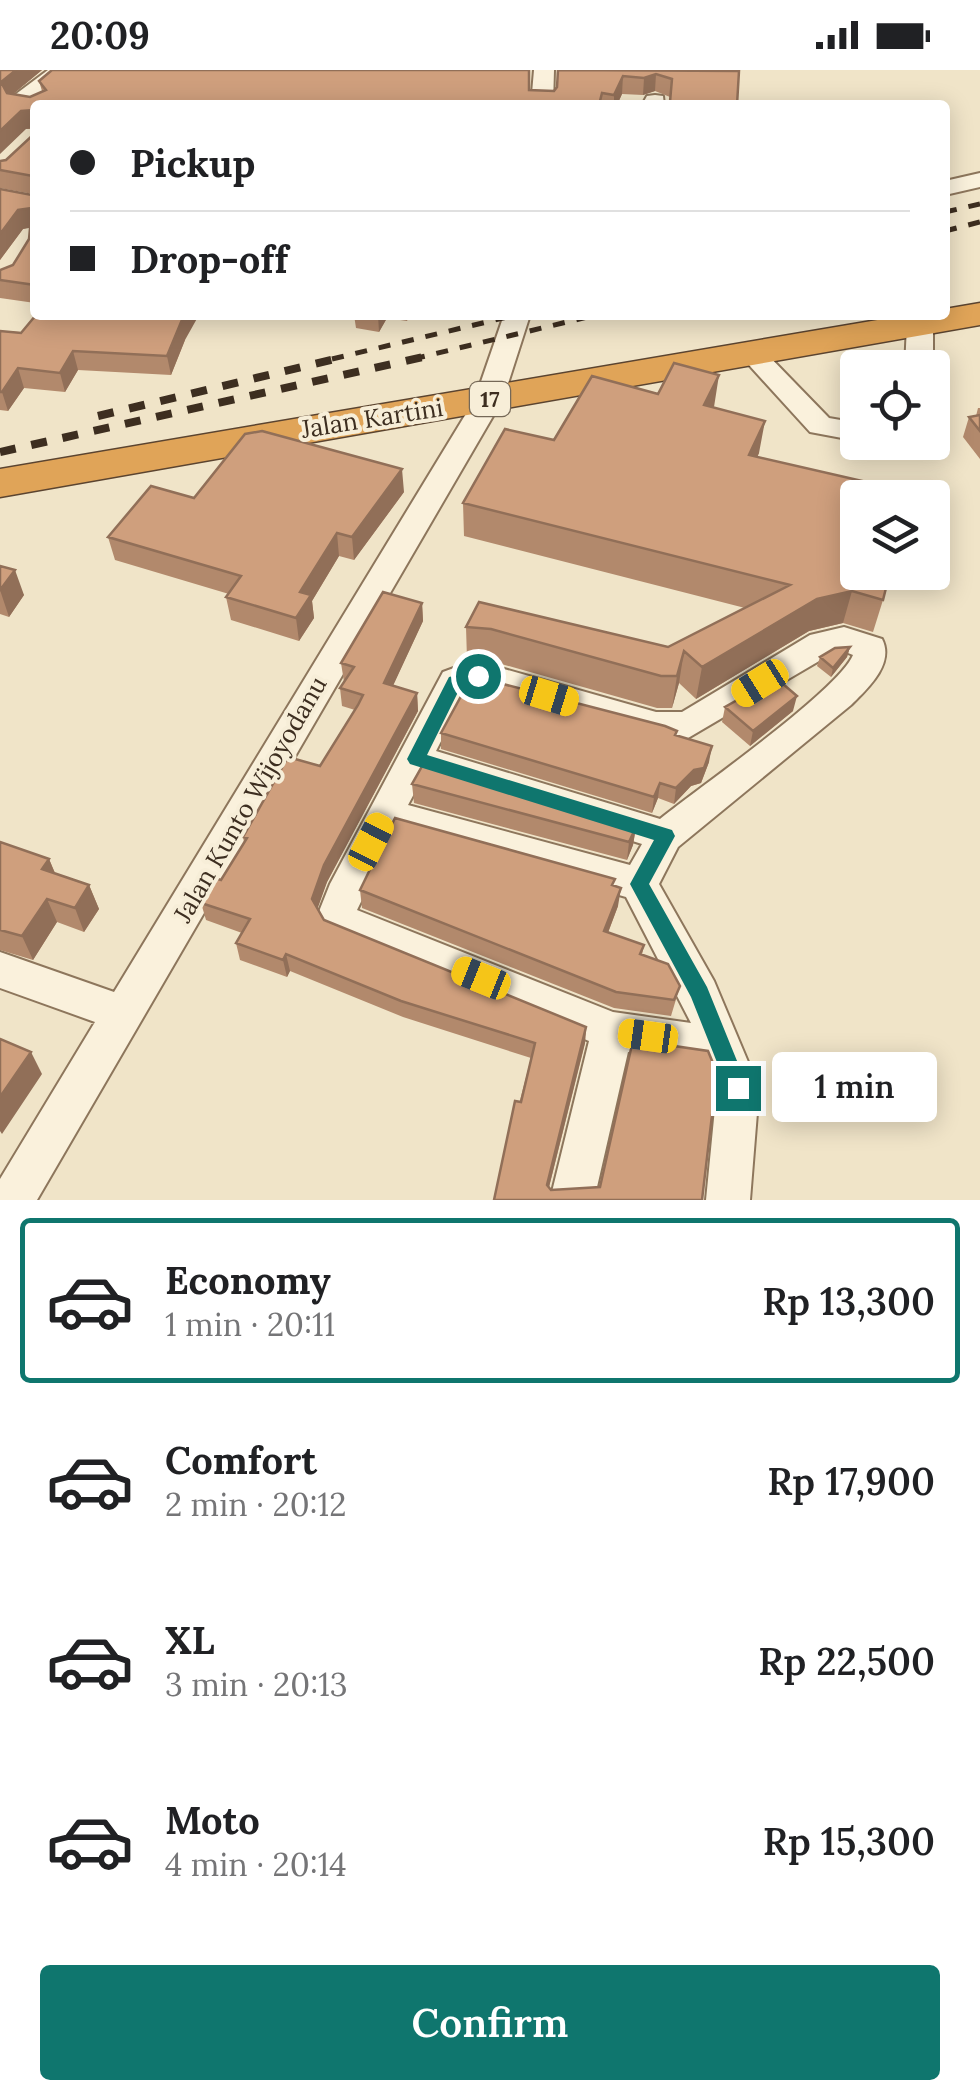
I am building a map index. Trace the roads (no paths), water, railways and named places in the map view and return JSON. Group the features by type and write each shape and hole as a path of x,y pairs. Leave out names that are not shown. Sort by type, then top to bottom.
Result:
{"highway":[{"name":"Jalan Kartini","path":"950,320 980,314"},
{"name":"Jalan Kartini","path":"0,483 947,320"}],"street":[{"path":"32,100 60,70"},
{"path":"542,100 544,70"},
{"path":"0,118 28,104"},
{"name":"Jalan Kunto Wijoyodanu","path":"12,1200 489,399 515,320"},
{"path":"919,350 920,325"},
{"path":"752,354 820,426 840,429"},
{"path":"640,884 666,836 839,696 870,658 870,648 844,639 822,644 688,726 656,725 470,675 455,681 342,896 339,919 612,1031 721,1046"},
{"path":"416,759 666,836"},
{"path":"385,814 640,884 674,942 738,1088 728,1200"},
{"path":"0,970 124,1014"},
{"path":"572,1200 612,1031"}],"railway":[{"path":"950,211 980,204"},
{"path":"950,230 980,222"},
{"path":"332,359 495,320"},
{"path":"413,359 575,320"},
{"path":"98,416 343,357"},
{"path":"0,452 423,357"}]}
